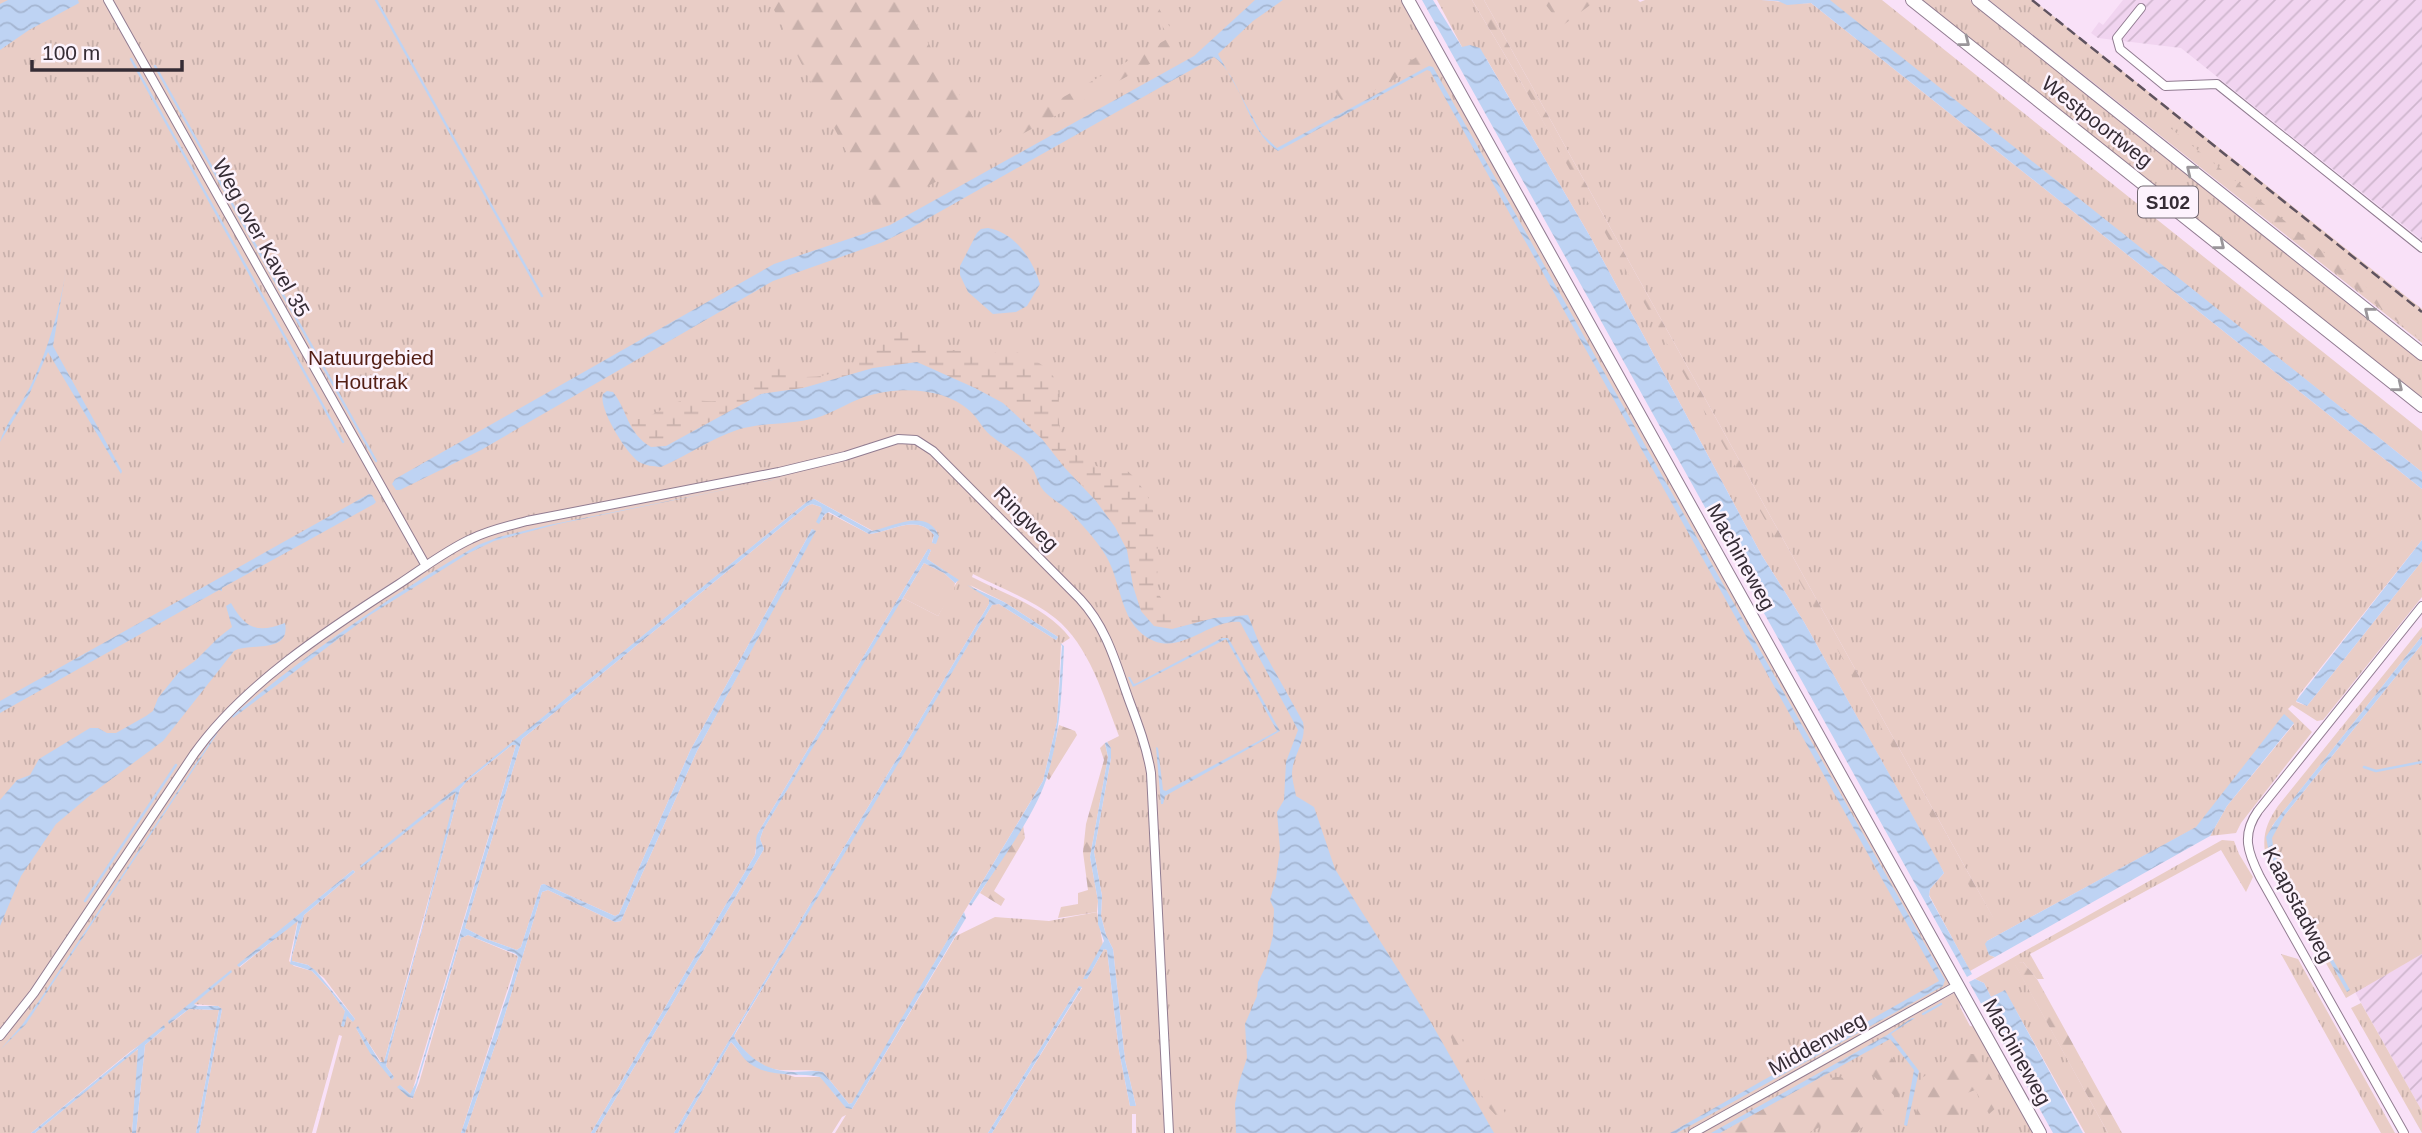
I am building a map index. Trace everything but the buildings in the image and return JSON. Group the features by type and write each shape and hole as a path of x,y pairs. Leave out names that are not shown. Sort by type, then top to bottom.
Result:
{"street":[{"name":"Weg over Kavel 35","path":"108,0 426,566"},
{"name":"Machineweg","path":"1408,0 2040,1133"},
{"name":"Westpoortweg","path":"1912,0 2422,406"},
{"name":"Westpoortweg","path":"1978,0 2422,354"},
{"path":"2141,8 2117,38 2120,49 2165,86 2217,84 2422,248"},
{"name":"Ringweg","path":"0,1036 34,993 220,719 246,695 332,629 426,566 470,539 513,525 779,472 910,438 925,444 1085,605 1101,627 1115,661 1144,742 1151,773 1169,1133"},
{"name":"Kaapstadweg","path":"2404,1133 2260,877 2248,853 2247,837 2250,824 2258,811 2422,606"},
{"name":"Middenweg","path":"1693,1133 1958,985"}],"shaded area":[{"path":"2123,0 2422,0 2422,240 2181,48 2098,38 2091,33 2099,22 2103,25"},
{"path":"2422,954 2422,1111 2355,992"}],"green space":[{"name":"Natuurgebied Houtrak","path":"0,0 1403,0 1950,985 1687,1133 1136,1133 1136,1114 1132,1114 1132,1133 992,1133 1082,988 1079,986 988,1133 835,1133 846,1115 832,1133 678,1133 731,1042 749,1063 795,1077 820,1077 835,1095 852,1109 956,936 995,917 1049,921 1097,912 1103,945 1084,978 1087,979 1104,949 1107,950 1119,1051 1130,1106 1136,1106 1125,1060 1113,949 1101,916 1102,896 1094,852 1111,758 1111,748 1107,742 1119,736 1094,673 1067,629 1036,605 973,574 972,577 1038,610 1061,627 1070,638 1061,644 1057,722 1043,781 853,1103 849,1104 823,1072 766,1067 748,1054 734,1036 992,605 999,604 1056,640 1058,637 1004,602 970,585 989,599 989,604 674,1133 595,1133 764,849 760,839 763,830 884,626 903,598 938,616 958,580 927,559 931,550 928,549 758,833 755,855 591,1133 465,1133 499,1034 542,892 548,890 615,922 621,921 697,751 815,531 812,529 690,751 619,914 615,916 541,885 521,947 517,950 465,928 522,739 807,506 812,504 821,507 823,510 819,523 827,512 869,534 912,524 920,525 934,535 932,542 936,544 937,531 916,521 873,531 814,499 808,501 360,867 456,791 384,1062 381,1062 358,1027 356,1028 377,1061 394,1077 386,1066 388,1056 460,789 512,745 516,745 412,1092 410,1094 400,1085 412,1099 461,938 468,935 516,955 518,957 461,1133 316,1133 342,1036 339,1035 312,1133 199,1133 222,1009 218,1006 193,1004 231,970 170,1024 189,1009 219,1010 196,1133 136,1133 145,1045 165,1028 131,1051 31,1133 0,1133","holes":["353,870 355,872 304,915 292,956 292,961 308,965 324,978 355,1019 352,1021 347,1015 344,1026 345,1011 329,989 312,971 294,966 289,961 298,920 240,967 238,965"]},
{"path":"769,0 902,0 973,117 983,142 1169,38 1148,0 1154,0 1175,36 1171,38 1177,39 1179,45 1166,55 890,207 882,214 876,210"},
{"path":"931,0 1005,0 997,3 977,24 972,19 985,5 952,6"},
{"path":"1437,0 1472,0 1521,82 1996,923 1484,0 1761,0 1811,3 2422,489 2422,540 2296,702 2307,706 2422,561 2422,597 2323,720 2317,721 2292,705 2288,709 2312,732 2236,833 2210,836 2227,806 2294,724 2284,715 2197,827 1987,941 1989,955 1995,957 1970,971 1929,895 1930,889 1944,873 1804,622 1761,554 1591,238 1486,58 1462,47"},
{"path":"1472,0 1484,0 1996,923 1991,925 1521,82"},
{"path":"1542,0 1597,0 1562,26"},
{"path":"1828,0 1882,0 2422,431 2422,472"},
{"path":"1921,0 1970,0 2422,361 2422,397 2398,381"},
{"path":"1989,0 2033,0 2422,309 2422,343"},
{"path":"1421,55 1426,62 1346,106 1333,89 1343,86 1351,92"},
{"path":"2158,118 2422,332 2422,341 2166,137"},
{"path":"897,326 930,345 944,349 987,354 1002,351 1018,353 1033,359 1051,373 1058,390 1060,428 1070,449 1092,464 1129,472 1150,501 1156,527 1157,586 1161,598 1178,612 1214,618 1172,629 1154,626 1141,611 1133,586 1127,550 1096,501 1042,439 975,388 803,388 761,394 666,446 649,449 642,446 607,391 618,398 631,419 644,418 681,401 717,401 729,398 773,369 790,366 806,377 836,372 860,358 887,331"},
{"path":"924,563 944,573 955,583 954,590 938,616 903,598"},
{"path":"2422,627 2422,636 2272,826 2276,826 2422,644 2422,954 2346,998 2267,861 2265,832 2278,806"},
{"path":"1059,725 1075,731 1077,735 1049,780 1047,778"},
{"path":"1105,743 1108,757 1090,857 1098,901 1097,912 1058,918 1061,907 1078,904 1078,893 1088,890 1083,852 1086,824 1104,760 1100,748"},
{"path":"1023,825 1025,838 994,891 1005,899 1001,906 980,893"},
{"path":"2222,840 2234,841 2253,877 2246,892 2221,850 2030,954 2044,979 2037,979 2023,962 2015,964 2108,1133 2085,1133 2005,991 1991,997 1984,983 1975,979"},
{"path":"2281,954 2298,959 2395,1133 2381,1133"},
{"path":"2023,962 2037,979 2122,1133 2108,1133 2014,963"},
{"path":"1954,993 1961,1000 1960,1007 1970,1026 1976,1027 2035,1133 1699,1133"},
{"path":"1432,1002 1462,1039 1472,1070 1491,1085 1509,1121 1504,1124 1488,1107"},
{"path":"2361,1003 2422,1111 2422,1133 2351,1008"},
{"path":"139,1049 132,1133 35,1133 135,1051"},
{"path":"1888,1053 1907,1077 1903,1091 1897,1098 1867,1070 1873,1059"},
{"path":"1955,1054 1978,1054 2004,1101 1989,1114 1975,1090 1962,1095 1959,1115 1946,1125 1927,1118 1920,1128 1913,1125 1923,1084 1922,1078"},
{"path":"1847,1078 1862,1086 1891,1121 1872,1121 1857,1133 1850,1133 1840,1124 1830,1122 1808,1133 1720,1133 1814,1080"}],"water":[{"path":"8,0 78,0 79,3 29,30 0,50 0,4"},
{"path":"1255,0 1283,0 1253,21 1218,54 1229,73 1214,57 911,228 883,242 773,281 481,450 400,490 396,490 392,484 395,479 774,264 890,225 1194,56"},
{"path":"1422,0 1433,0 1462,47 1470,45 1480,48 1591,238 1761,554 1804,622 1939,863 1944,873 1930,889 1929,896 1972,974 1967,977"},
{"path":"1761,0 1830,0 2422,472 2422,489 1811,3 1787,5 1778,1"},
{"path":"1433,67 1945,980 1943,986 1677,1133 1670,1133 1939,981 1430,71 1427,70 1278,151 1258,130 1240,94 1262,134 1277,148 1425,68"},
{"path":"988,228 1006,235 1021,248 1040,284 1027,306 1016,312 993,314 968,292 960,275 960,266 977,233"},
{"path":"66,270 53,346 122,471 121,474 48,352 29,395 0,442 43,357 57,314"},
{"path":"917,362 1003,403 1042,439 1115,527 1127,550 1133,586 1141,611 1154,626 1172,629 1214,618 1248,615 1259,643 1303,722 1302,742 1292,773 1296,796 1314,807 1335,869 1429,1019 1494,1133 1236,1133 1235,1104 1247,1058 1245,1024 1257,996 1258,982 1265,968 1273,935 1274,909 1270,900 1280,849 1277,812 1284,800 1286,762 1298,730 1240,622 1218,625 1176,643 1154,641 1143,634 1128,615 1112,567 1094,539 1069,511 1044,491 1033,469 1024,459 985,430 970,411 947,397 905,390 877,393 816,418 737,430 661,467 644,464 634,457 614,430 603,401 603,394 607,391 613,392 637,435 651,447 666,446 761,394 803,388 873,368"},
{"path":"787,477 558,524 494,541 469,553 370,615 233,718 232,716 351,625 478,545 549,525"},
{"path":"369,494 376,502 374,504 0,713 0,701"},
{"path":"814,499 872,531 918,521 934,527 939,536 936,544 932,543 934,535 920,525 912,524 869,534 829,512 819,524 816,522 821,507 812,504 807,506 522,739 465,928 517,950 521,947 541,885 615,916 619,914 690,751 812,529 816,531 697,751 621,921 615,922 548,890 542,892 499,1034 465,1133 461,1133 511,983 518,957 516,954 468,935 461,938 413,1098 397,1087 400,1085 410,1094 416,1083 516,745 512,745 460,789 388,1056 386,1066 394,1077 392,1080 370,1053 356,1028 358,1026 380,1062 384,1062 456,792 361,868 360,866 808,501"},
{"path":"2422,540 2422,561 2307,706 2296,701"},
{"path":"928,549 931,550 927,559 959,580 955,583 944,573 924,563 763,830 760,839 764,849 595,1133 591,1133 755,855 758,833"},
{"path":"967,585 1004,602 1058,637 1056,640 999,604 992,605 737,1030 734,1036 736,1040 748,1054 768,1067 794,1072 823,1072 849,1104 852,1103 964,912 966,918 852,1109 846,1108 820,1077 775,1073 757,1068 746,1061 731,1042 678,1133 674,1133 989,604 989,599"},
{"path":"231,603 242,619 254,627 267,628 285,623 282,640 267,646 234,651 163,741 56,824 21,876 0,926 0,800 17,780 30,775 39,759 90,728 116,733 153,711 158,698 179,672 232,627 226,606"},
{"path":"2422,636 2422,644 2284,816 2272,838 2274,854 2350,990 2347,992 2269,853 2266,837"},
{"path":"1222,638 1228,638 1230,641 1280,731 1165,796 1161,804 1156,747 1163,790 1166,791 1277,731 1226,639 1133,687 1128,677 1134,684 1137,683"},
{"path":"1060,643 1064,646 1059,714 1046,780 1023,828 971,906 969,904 1043,781 1057,722 1062,646"},
{"path":"2284,714 2294,723 2227,806 2210,836 1995,957 1989,955 1985,944 1987,941 2196,827"},
{"path":"216,733 26,1024 0,1050 41,998"},
{"path":"1107,742 1111,748 1111,758 1094,852 1102,896 1101,916 1113,949 1125,1060 1136,1106 1130,1106 1119,1051 1107,950 1104,949 1087,979 1083,979 1104,941 1098,924 1098,901 1090,857 1108,757"},
{"path":"353,870 355,872 304,915 292,956 292,961 308,965 316,971 355,1019 353,1022 347,1016 344,1027 341,1026 345,1011 329,989 312,971 290,964 298,921 239,967 237,965"},
{"path":"231,970 232,972 194,1004 218,1006 222,1009 199,1133 196,1133 219,1010 189,1009 169,1024 168,1021"},
{"path":"1975,979 1984,983 1991,997 2005,990 2083,1133 2053,1133 1969,982"},
{"path":"1079,986 1082,987 992,1133 988,1133"},
{"path":"1915,1018 1891,1034 1919,1071 1907,1126 1904,1125 1914,1070 1890,1039 1720,1133 1711,1133 1887,1035"},
{"path":"164,1025 165,1028 145,1045 136,1133 132,1133 138,1049 35,1133 31,1133"}],"waterway":[{"path":"376,0 542,296"},
{"path":"131,59 343,442"},
{"path":"155,66 376,461"},
{"path":"2364,767 2376,771 2422,762"},
{"path":"85,901 176,765"},
{"path":"1923,1014 1941,1004"}],"railway":[{"path":"2032,0 2422,312"}]}
